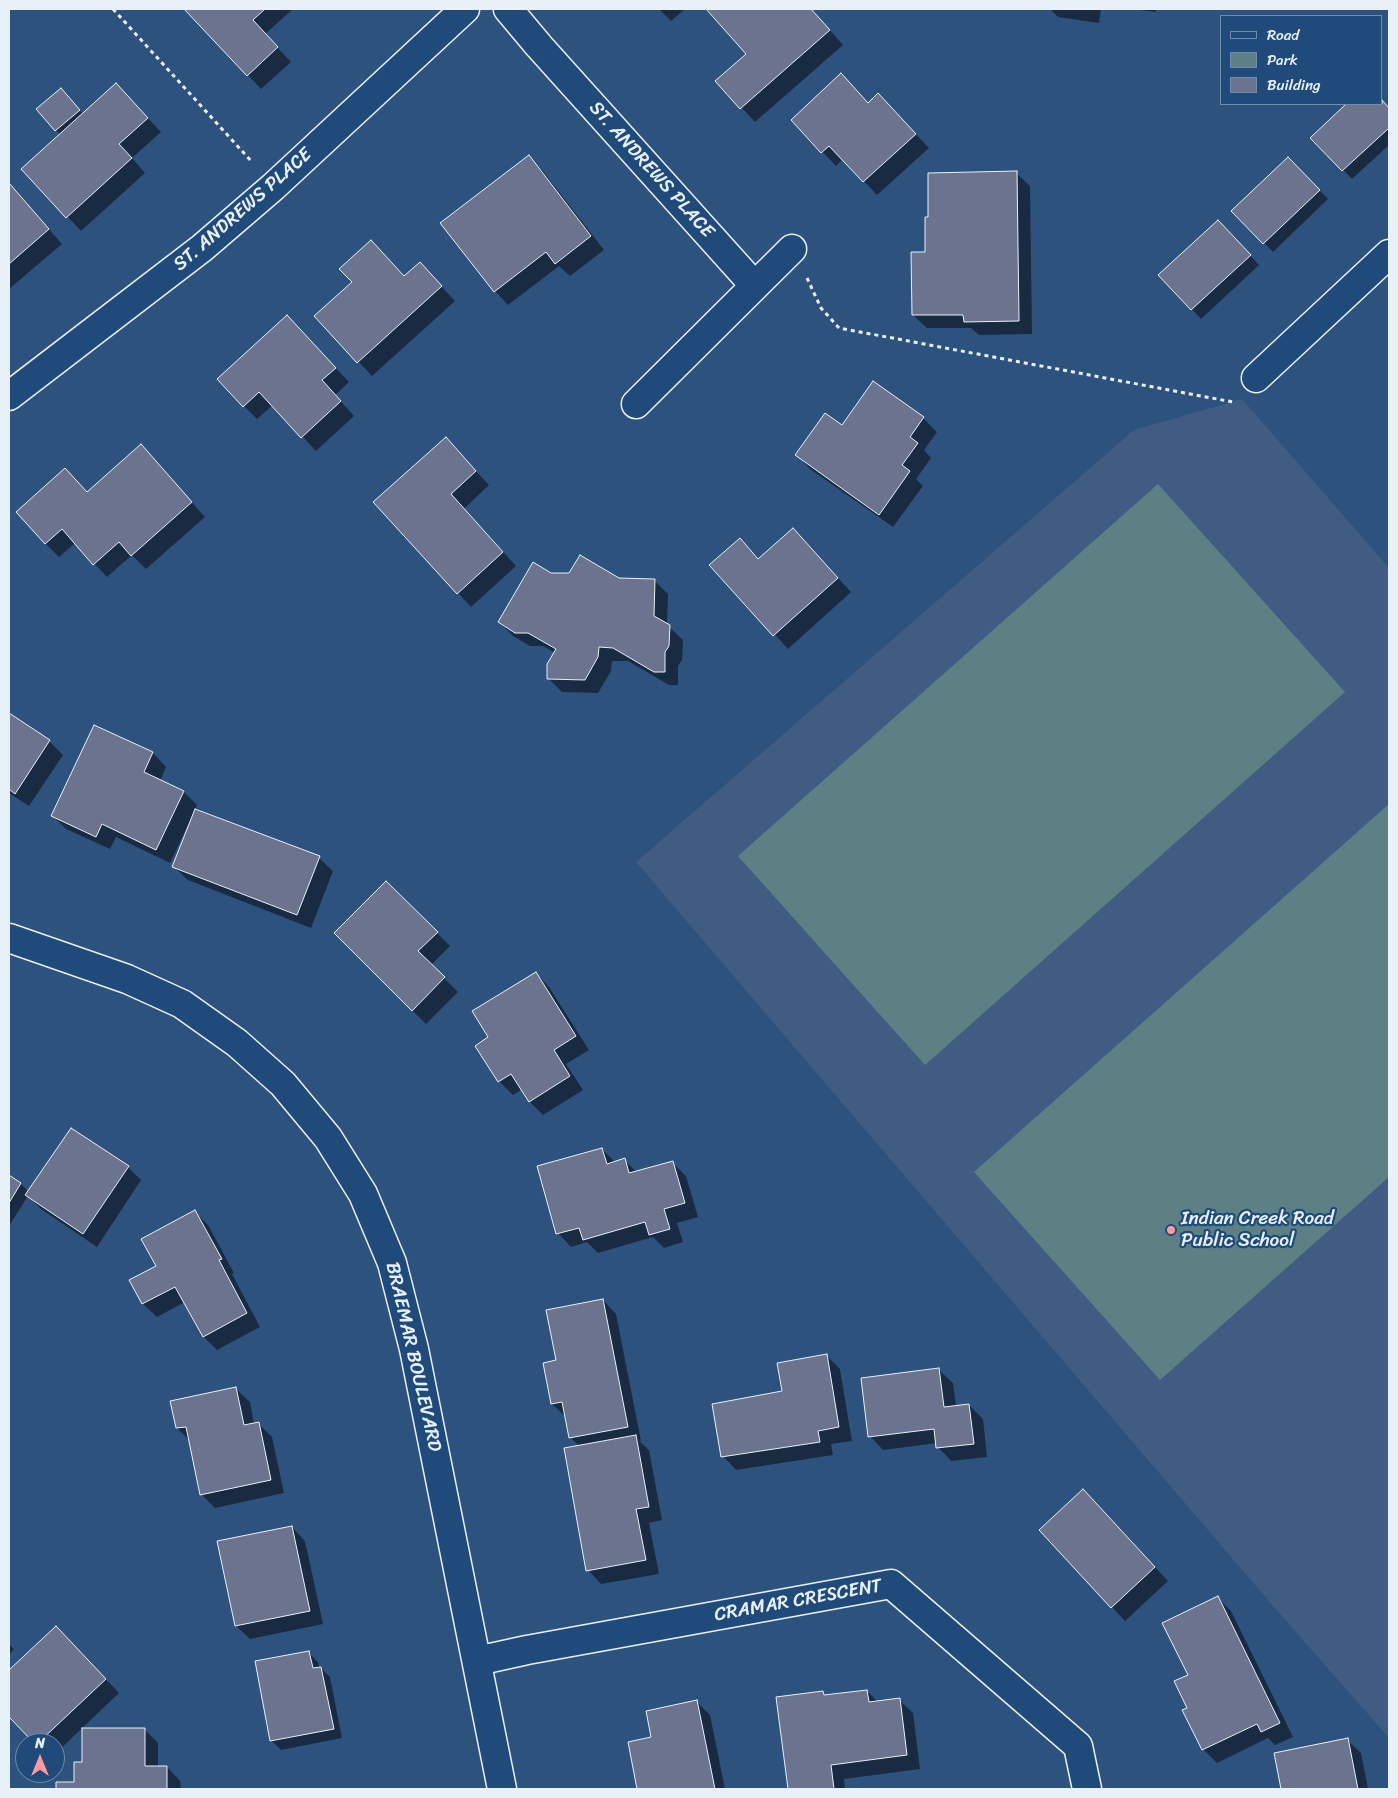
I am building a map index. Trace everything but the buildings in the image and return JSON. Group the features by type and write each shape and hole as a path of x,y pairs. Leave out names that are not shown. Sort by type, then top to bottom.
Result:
{"street":[{"name":"ST. ANDREWS PLACE","path":"9,396 202,248 273,187 465,9"},
{"name":"ST. ANDREWS PLACE","path":"508,9 538,46 754,285"},
{"path":"636,404 792,249"},
{"path":"1256,378 1389,254"},
{"name":"BRAEMAR BOULEVARD","path":"9,938 127,979 182,1004 237,1043 283,1084 328,1138 363,1194 392,1263 414,1349 502,1789"},
{"name":"CRAMAR CRESCENT","path":"477,1661 527,1650 891,1584 1078,1746 1087,1789"}],"path":[{"path":"112,9 273,187"},
{"path":"792,249 821,308 839,328 1255,406 1256,378"}],"shaded area":[{"name":"Indian Creek Road Public School","path":"1242,399 1389,568 1389,1738 1267,1599 636,862 1134,430"}],"green space":[{"path":"1158,484 1345,692 925,1065 738,856"},
{"path":"1389,804 1389,1177 1160,1380 974,1172"}],"place":[{"name":"Indian Creek Road Public School","path":"1171,1230"}]}
